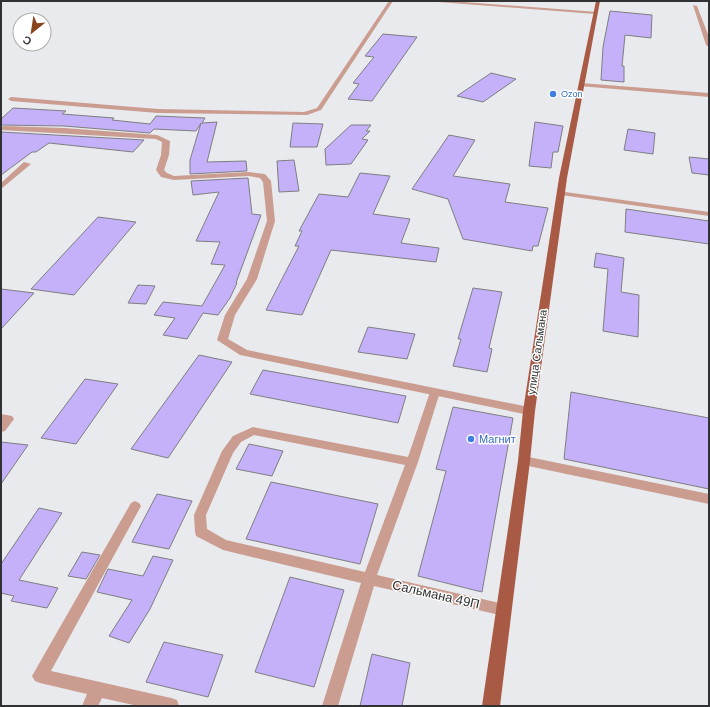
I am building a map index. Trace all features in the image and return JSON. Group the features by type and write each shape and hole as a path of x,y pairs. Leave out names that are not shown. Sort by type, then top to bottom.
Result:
{"main road":[{"name":"улица Сальмана","path":"491,706 524,461 529,411 561,193 598,1"}],"street":[{"path":"427,1 479,3 595,12"},
{"path":"695,6 709,45"},
{"path":"581,85 709,95"},
{"path":"4,128 64,130 157,137 166,141 165,155 160,170 164,175 174,178 249,174 262,176 267,181 272,221 252,279 230,315 222,340 244,353 529,411"},
{"path":"1,187 27,164"},
{"path":"524,461 709,499"}],"lane":[{"path":"11,100 158,111 305,114 319,109 391,1"},
{"path":"561,193 709,214"},
{"path":"330,706 369,579 412,462 435,392"},
{"path":"1,418 8,419 1,428"},
{"name":"Сальмана 49П","path":"412,462 253,431 237,439 228,450 200,515 201,532 223,545 504,610"},
{"path":"135,506 40,676 171,706"},
{"path":"90,706 98,689"}],"building":[{"path":"610,11 652,15 651,38 625,35 622,66 624,66 624,82 601,80 603,47"},
{"path":"383,34 417,37 372,101 348,99 359,84 353,83 374,57 365,56"},
{"path":"491,73 516,79 483,102 457,96"},
{"path":"13,108 66,111 62,114 114,118 112,120 150,124 156,116 205,118 202,123 217,122 207,162 246,161 247,171 190,174 190,160 201,123 196,131 154,129 150,133 64,126 1,125 1,119"},
{"path":"535,122 563,126 558,152 553,152 551,168 529,166"},
{"path":"293,123 323,124 317,147 290,147"},
{"path":"351,125 371,125 366,131 370,131 362,139 368,140 351,164 326,165 325,149"},
{"path":"628,129 655,133 653,154 624,150"},
{"path":"1,132 144,140 133,152 49,143 36,152 32,152 1,175"},
{"path":"449,135 475,140 453,176 510,184 505,202 548,208 538,246 533,246 532,251 463,239 448,199 412,189"},
{"path":"689,157 709,159 709,175 692,173"},
{"path":"294,160 299,191 279,192 277,161"},
{"path":"360,173 390,176 373,214 410,219 401,243 439,248 436,262 331,250 302,315 266,310 299,246 295,246 302,231 299,231 319,194 348,197"},
{"path":"248,178 252,214 261,215 237,283 230,298 218,315 203,313 187,339 163,335 175,318 154,315 163,302 202,306 225,265 211,264 220,242 196,241 219,192 193,195 191,181"},
{"path":"626,209 709,221 709,244 625,232"},
{"path":"98,217 136,222 74,295 31,289"},
{"path":"596,253 624,258 621,292 639,295 638,337 603,331 608,269 594,267"},
{"path":"138,285 155,286 146,304 128,303"},
{"path":"473,288 502,292 489,348 492,349 487,372 453,366 461,339 458,339"},
{"path":"1,289 34,293 1,329"},
{"path":"368,327 415,334 407,359 358,352"},
{"path":"199,355 232,362 168,458 131,449"},
{"path":"263,370 406,396 398,423 250,394"},
{"path":"85,379 118,384 76,444 41,438"},
{"path":"571,392 709,418 709,489 564,459"},
{"path":"453,407 513,418 482,592 418,576 446,471 436,469"},
{"path":"1,442 28,445 1,484"},
{"path":"249,444 283,451 272,476 236,469"},
{"path":"271,482 378,504 360,564 246,539"},
{"path":"157,494 192,501 169,549 132,542"},
{"path":"39,508 62,513 19,580 58,588 47,608 11,601 14,596 1,593 1,564"},
{"path":"82,552 100,555 86,579 68,576"},
{"path":"153,556 173,560 150,609 129,643 109,636 132,600 97,592 108,569 143,576"},
{"path":"290,577 344,590 314,687 255,672"},
{"path":"164,642 223,655 208,697 146,682"},
{"path":"372,654 410,663 402,706 360,706"}],"place":[{"name":"Ozon","path":"553,94"},
{"name":"Магнит","path":"471,439"}]}
